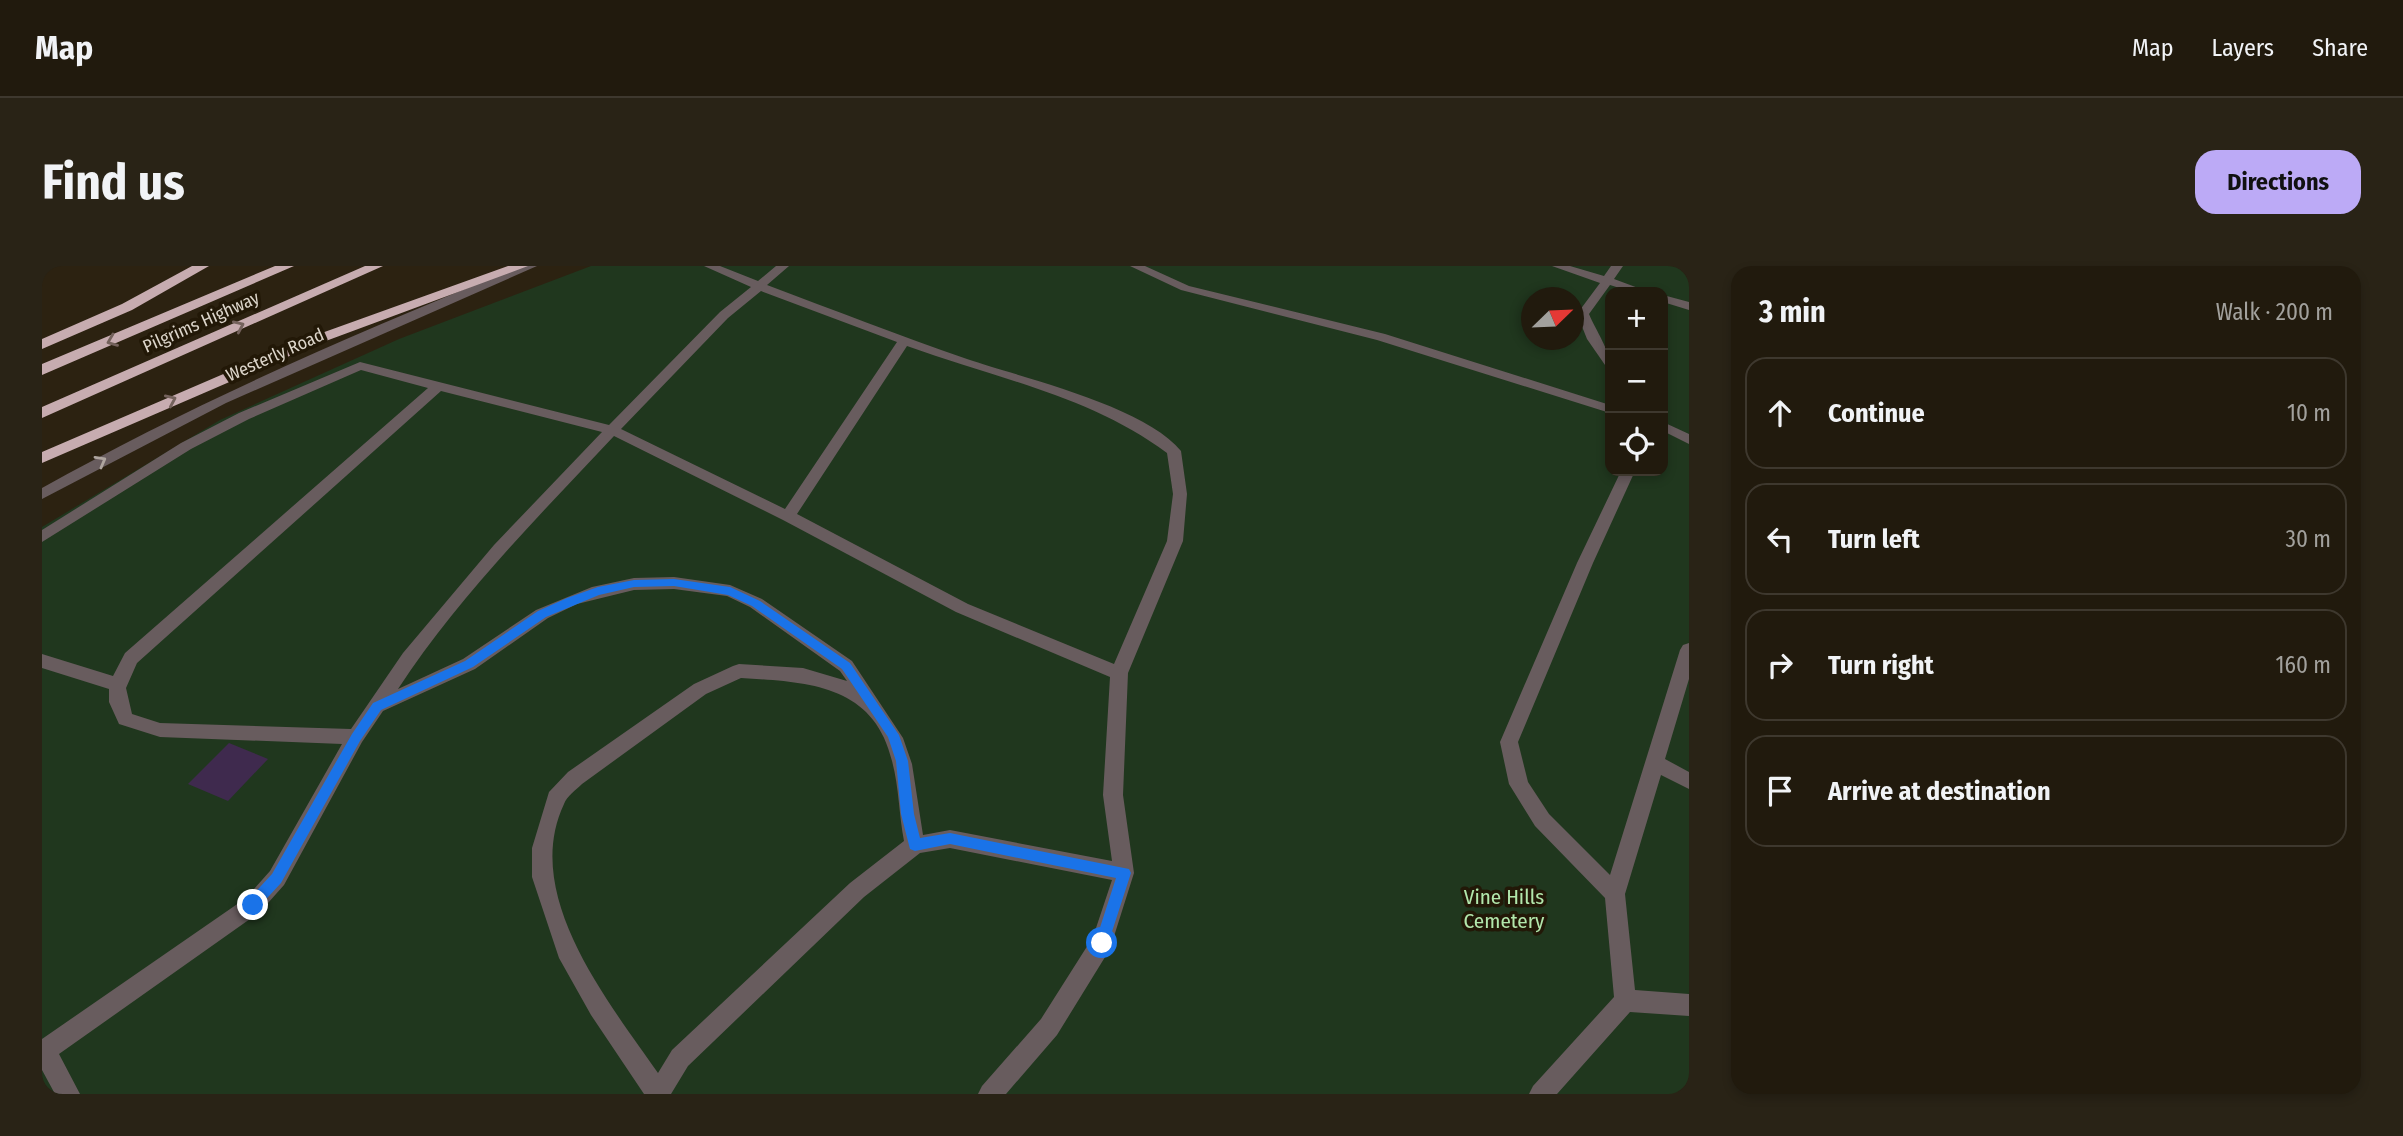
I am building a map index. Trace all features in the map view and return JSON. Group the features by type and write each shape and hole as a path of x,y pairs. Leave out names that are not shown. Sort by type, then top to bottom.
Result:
{"highway":[{"path":"42,345 127,307 202,266"},
{"name":"Pilgrims Highway","path":"42,370 287,266"},
{"name":"Pilgrims Highway","path":"42,413 376,266"},
{"path":"42,458 310,342 521,266"}],"street":[{"name":"Westerly Road","path":"42,494 150,434 239,390 335,346 531,266"},
{"path":"710,266 904,341 1092,405 1140,428 1174,451 1180,494 1175,541 1119,673 1113,795 1124,873 1102,943 1049,1027 990,1094"},
{"path":"68,1094 43,1052 253,905 277,878 356,737 409,659 499,549 724,315 783,266"},
{"path":"1136,266 1185,288 1381,337 1605,407"},
{"path":"1558,266 1627,287"},
{"path":"1605,355 1593,339 1583,314 1617,266"},
{"path":"1668,300 1689,306"},
{"path":"788,516 904,341"},
{"path":"42,537 186,446 244,416 360,366 612,430 788,516 962,608 1119,673"},
{"path":"356,737 160,730 125,719 117,703 117,684 131,658 438,386"},
{"path":"1668,429 1689,440"},
{"path":"1615,894 1542,820 1520,784 1510,743 1585,563 1626,476"},
{"path":"377,706 469,664 542,614 598,591 634,584 674,583 730,591 756,603 846,666 893,735 902,761 907,814 915,845"},
{"path":"1541,1094 1625,1000 1615,894 1689,650"},
{"path":"42,661 117,684"},
{"path":"873,706 844,687 803,675 739,671 700,688 575,778 556,798 542,848 542,877 567,951 599,1007 658,1094 680,1058 857,890 915,845 950,839 1124,873"},
{"path":"1654,762 1689,781"},
{"path":"1625,1000 1689,1005"}],"green space":[{"name":"Vine Hills Cemetery","path":"591,266 1689,266 1689,1094 42,1094 42,527 220,420 399,339"}],"building":[{"path":"229,743 268,759 228,801 188,784"}],"route":[{"path":"253,905 277,878 356,737 377,706 469,664 542,614 571,600 634,584 674,583 730,591 756,603 846,666 893,735 902,761 907,814 915,845 950,839 1124,873 1102,943"}]}
